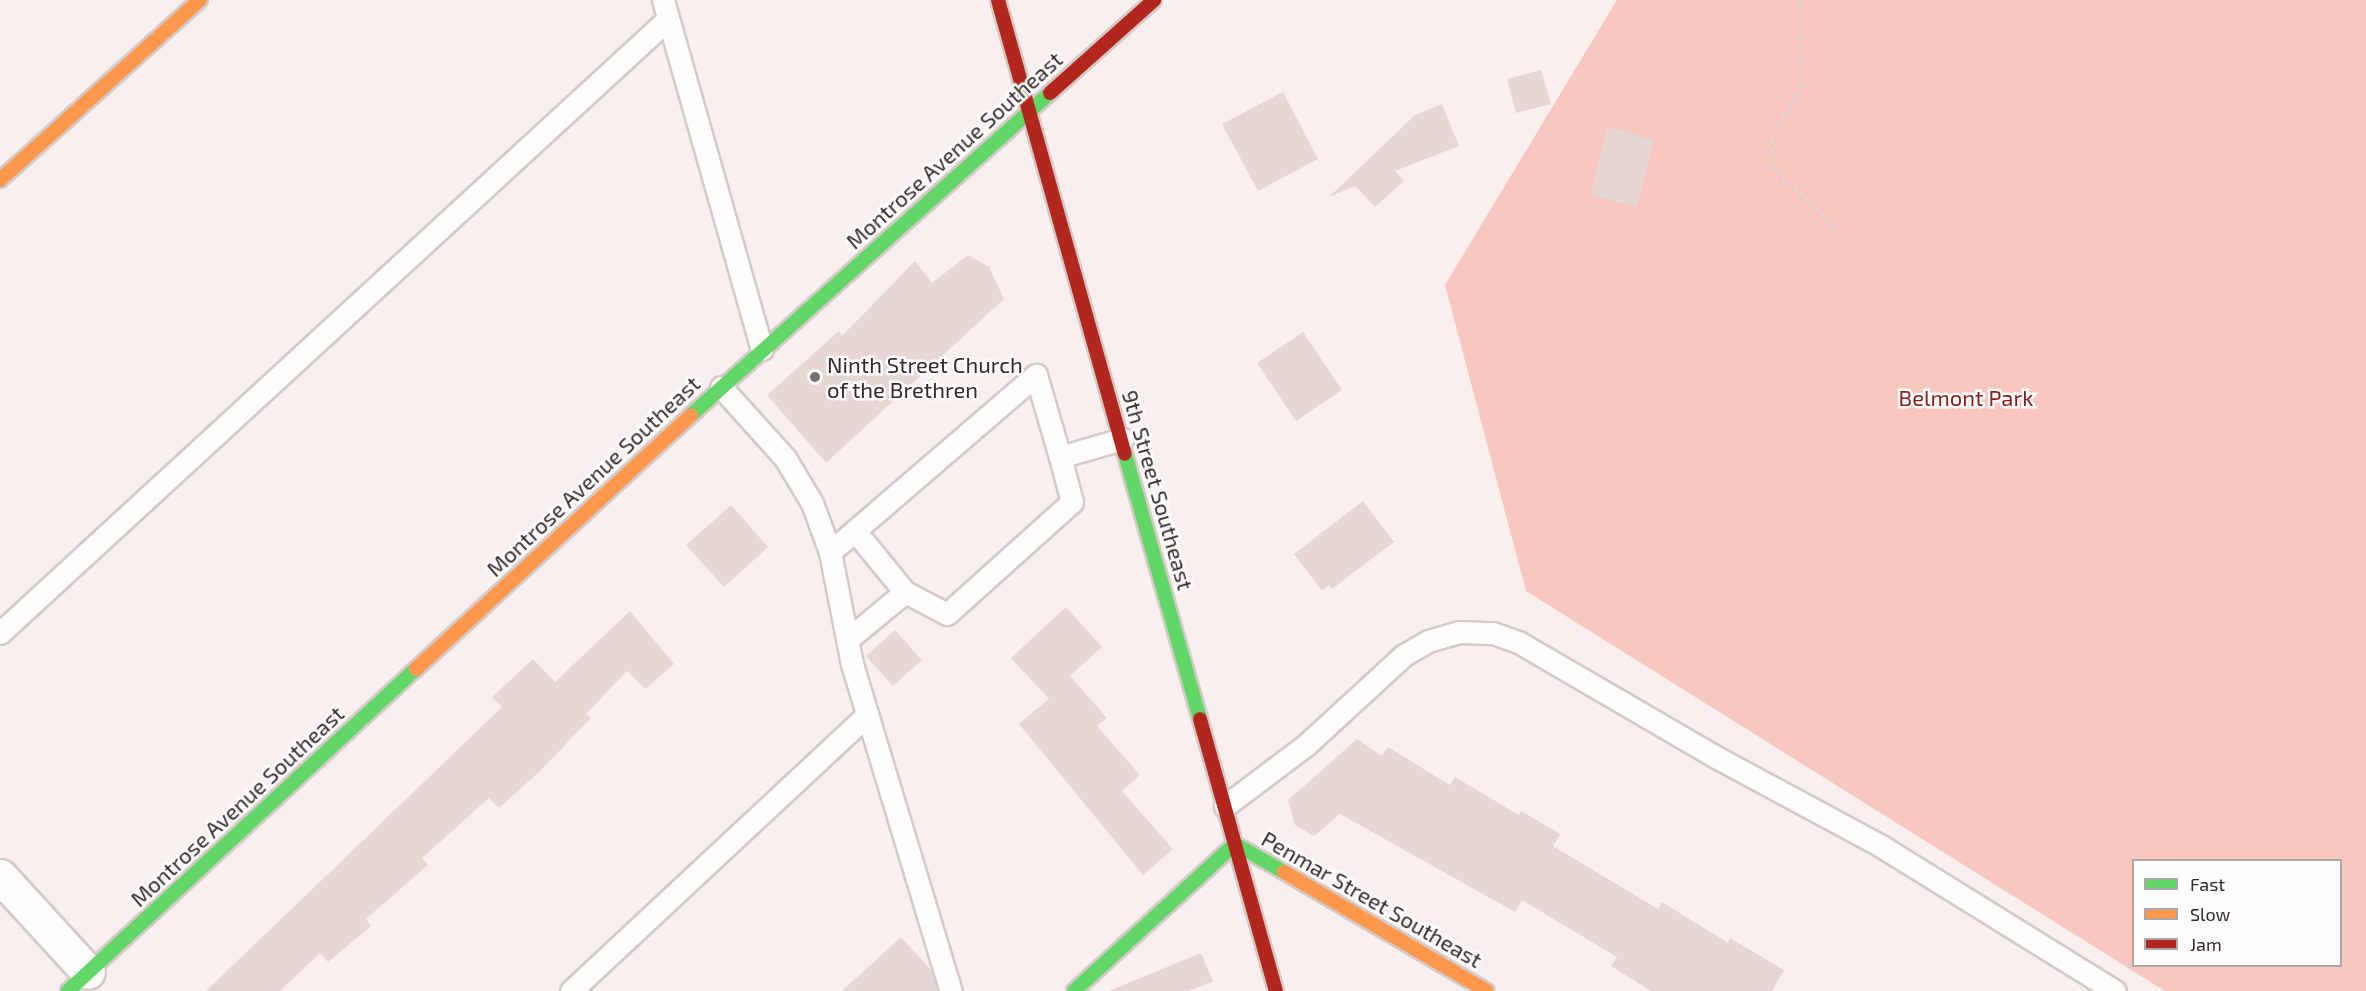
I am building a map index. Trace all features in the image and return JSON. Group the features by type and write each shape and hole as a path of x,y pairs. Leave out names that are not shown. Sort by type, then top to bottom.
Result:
{"street":[{"path":"0,180 200,0"},
{"name":"9th Street Southeast","path":"998,0 1276,991"},
{"name":"Montrose Avenue Southeast","path":"78,982 762,349 1030,113 1154,0"},
{"path":"1074,991 1235,844"},
{"name":"Penmar Street Southeast","path":"1235,844 1487,991"},
{"path":"0,876 78,982"}],"lane":[{"path":"0,633 665,10 762,349"},
{"path":"830,552 1036,375 1072,502 947,614 905,592 855,531"},
{"path":"721,387 785,458 812,503 830,552 847,640 867,715 951,991"},
{"path":"1060,457 1122,439"},
{"path":"847,640 905,592"},
{"path":"1225,806 1306,745 1404,655 1428,641 1460,632 1493,633 1520,643 1714,756 1881,846 2115,991"},
{"path":"571,991 867,715"}],"path":[{"path":"1801,0 1802,86 1772,140 1772,168 1838,228"}],"green space":[{"name":"Belmont Park","path":"1617,0 2366,0 2366,991 2165,991 1526,591 1445,285"}],"building":[{"path":"1541,70 1551,104 1516,113 1507,79"},
{"path":"1283,92 1318,159 1258,191 1222,124"},
{"path":"1442,104 1459,146 1395,171 1404,181 1375,207 1355,186 1329,197 1415,115"},
{"path":"1608,127 1654,140 1637,207 1590,195"},
{"path":"968,255 989,267 1004,299 826,463 767,395 839,331 842,336 915,261 932,283"},
{"path":"1303,332 1342,390 1296,421 1257,363"},
{"path":"1363,501 1394,542 1332,589 1329,585 1322,591 1294,554"},
{"path":"731,505 768,547 724,587 686,545"},
{"path":"1066,607 1102,647 1070,676 1107,718 1097,726 1140,775 1122,791 1173,849 1143,875 1019,724 1049,699 1011,658"},
{"path":"630,611 674,664 645,689 627,671 586,714 591,718 538,773 499,808 489,798 422,858 428,865 366,919 371,926 328,962 320,953 280,991 206,991 502,707 492,697 533,659 555,682"},
{"path":"895,630 922,660 893,686 866,656"},
{"path":"1357,739 1382,756 1388,747 1450,785 1455,777 1519,815 1521,811 1560,834 1553,846 1658,909 1662,902 1728,943 1730,938 1784,970 1772,991 1651,991 1611,966 1617,957 1522,900 1515,912 1340,814 1314,836 1295,825 1288,800"},
{"path":"901,937 931,970 938,991 842,991"},
{"path":"1201,953 1213,981 1188,991 1109,991"}],"traffic: fast":[{"path":"691,415 1050,93"},
{"path":"1125,454 1200,719"},
{"path":"68,991 416,669"},
{"path":"1074,991 1235,844 1284,872"}],"traffic: slow":[{"path":"0,180 200,0"},
{"path":"416,669 691,415"},
{"path":"1284,872 1487,991"}],"traffic: jam":[{"path":"998,0 1125,454"},
{"path":"1050,93 1154,0"},
{"path":"1200,719 1276,991"}],"place":[{"name":"Ninth Street Church of the Brethren","path":"815,377"}]}
